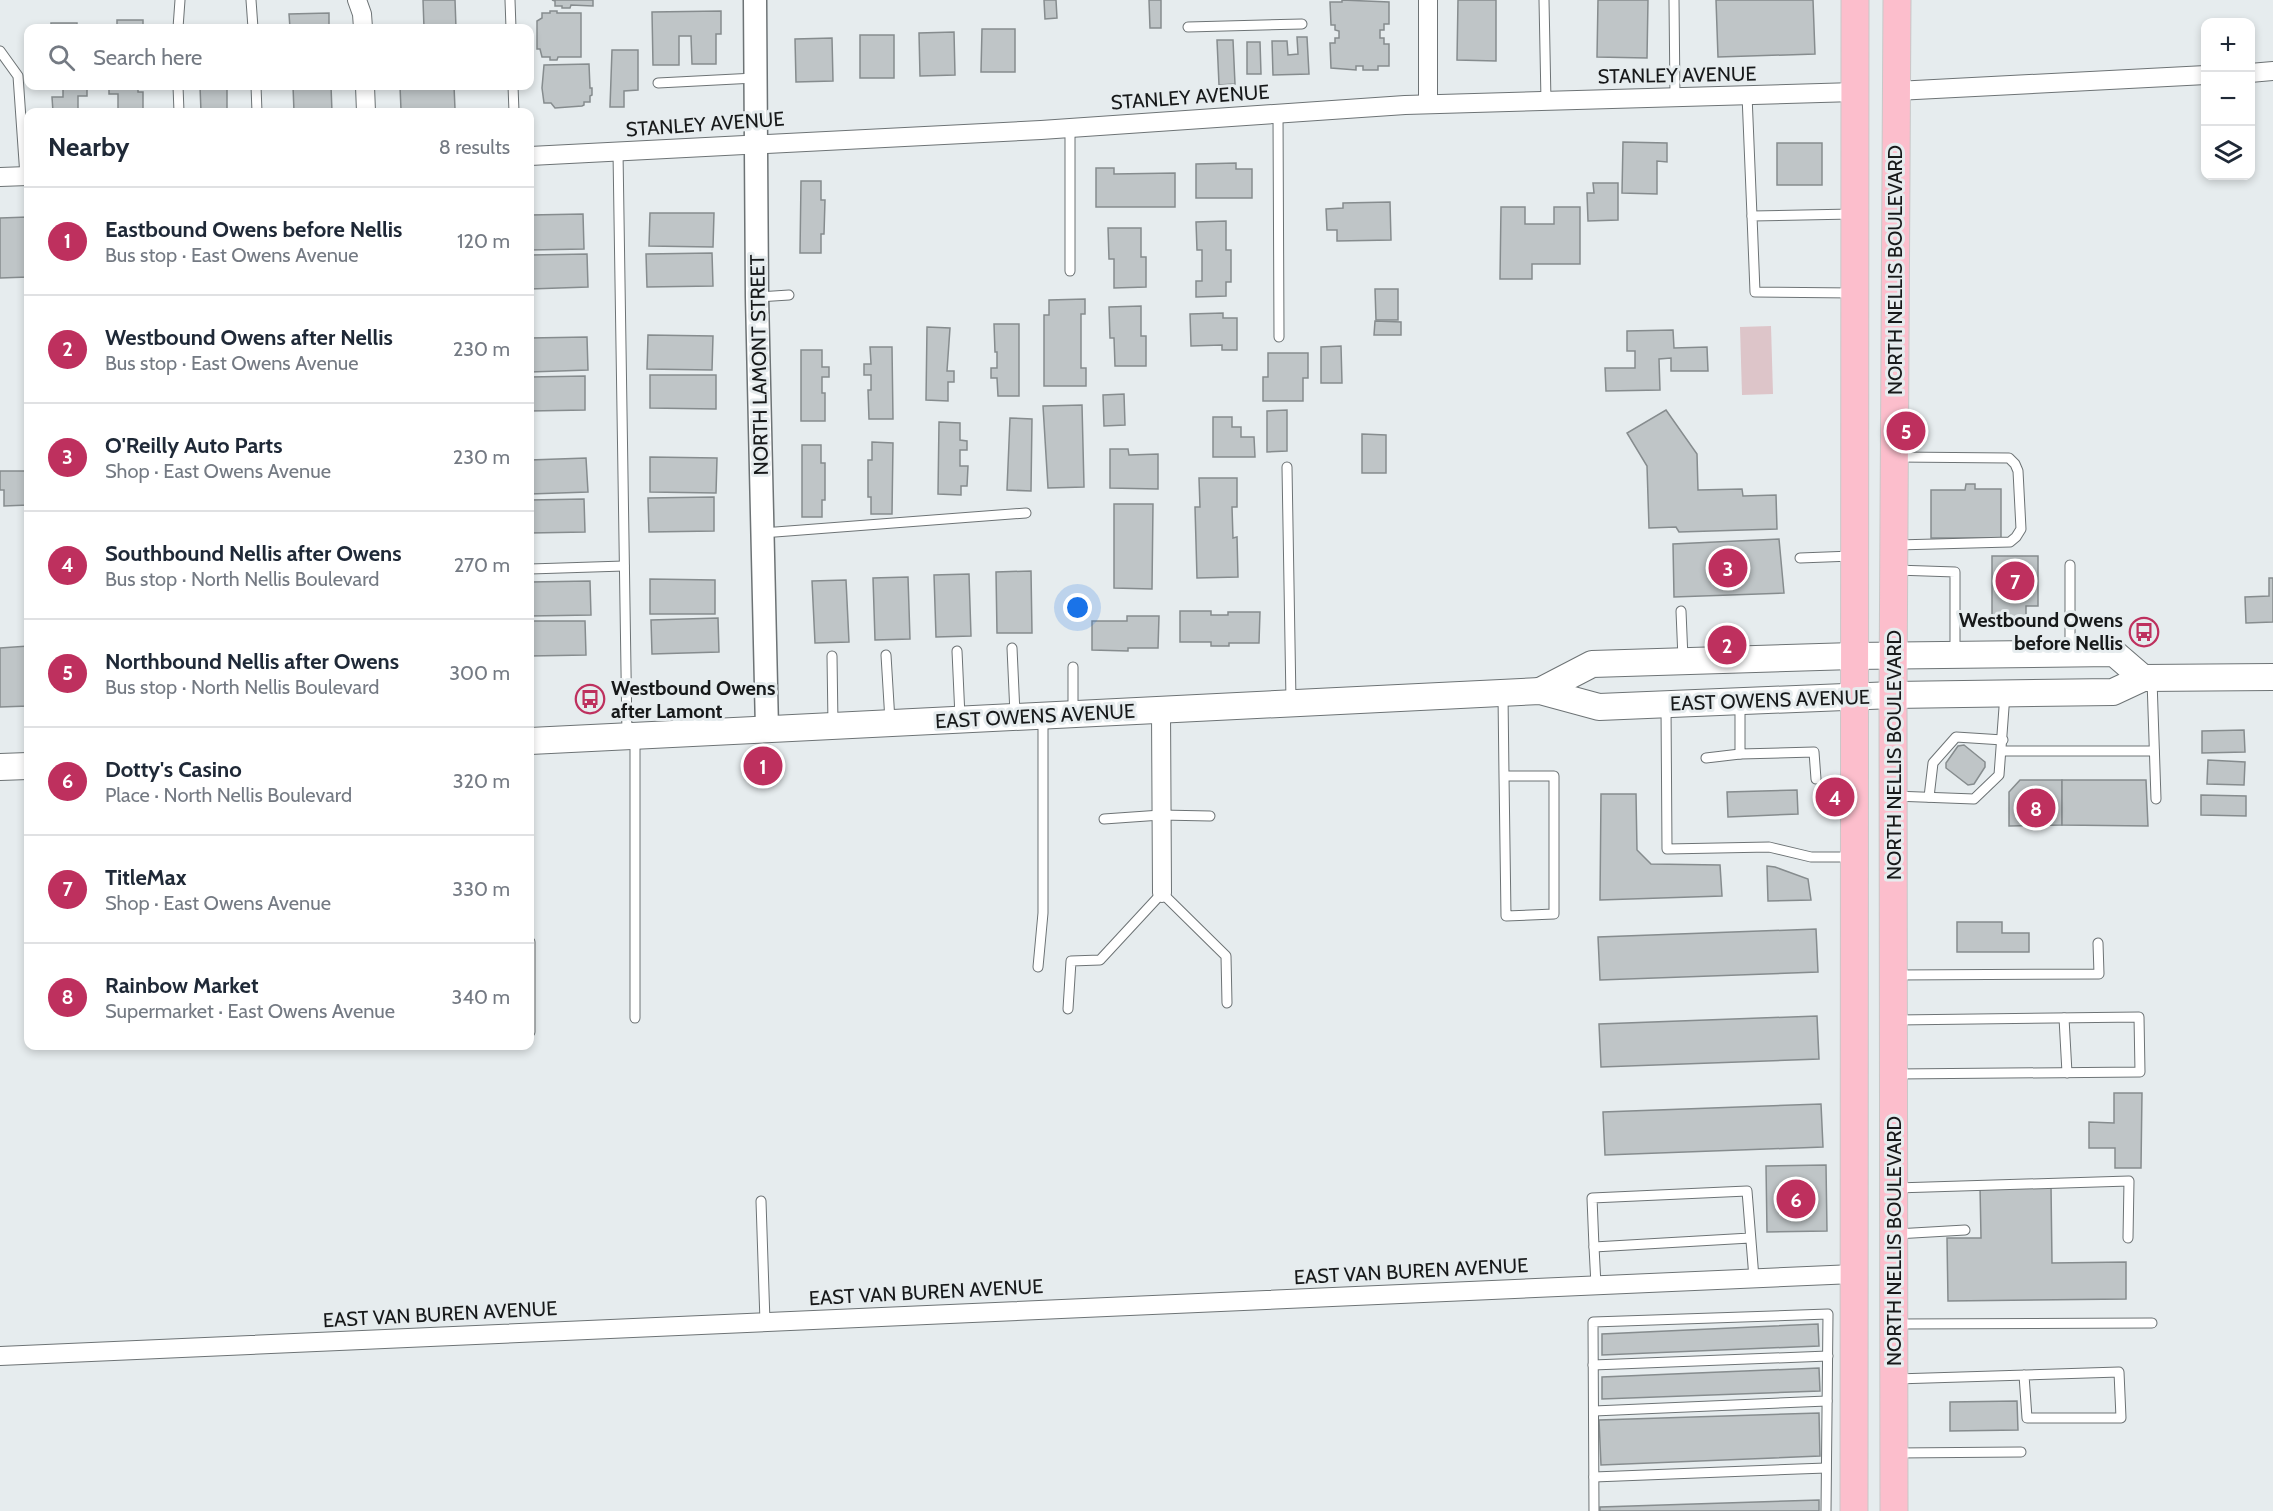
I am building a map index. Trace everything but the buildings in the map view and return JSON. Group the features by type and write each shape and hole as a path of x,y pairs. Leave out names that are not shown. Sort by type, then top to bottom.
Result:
{"main road":[{"name":"NORTH NELLIS BOULEVARD","path":"1854,1511 1855,0"},
{"name":"NORTH NELLIS BOULEVARD","path":"1894,1511 1893,655 1897,0"},
{"name":"EAST OWENS AVENUE","path":"1540,691 1592,664 1893,655 2114,653 2148,678"},
{"name":"EAST OWENS AVENUE","path":"534,741 1540,691 1599,707 1853,696 2113,692 2148,678 2273,676"},
{"path":"0,767 24,766"},
{"path":"1854,1274 1868,1284 1882,1315 1880,1399 1894,1444"}],"street":[{"path":"357,0 363,24"},
{"name":"NORTH LAMONT STREET","path":"756,0 757,297 767,729"},
{"path":"1428,0 1428,104"},
{"path":"2255,73 2273,71"},
{"path":"1896,91 2201,75"},
{"path":"365,90 366,108"},
{"name":"STANLEY AVENUE","path":"534,156 1070,128 1428,104 1855,92"},
{"path":"0,177 24,176"},
{"path":"1161,710 1162,893"},
{"name":"EAST VAN BUREN AVENUE","path":"0,1356 1854,1274"}],"lane":[{"path":"178,24 180,0"},
{"path":"251,0 253,24"},
{"path":"510,0 511,24"},
{"path":"1544,0 1546,100"},
{"path":"1674,0 1675,97"},
{"path":"1188,27 1302,24"},
{"path":"0,51 18,76 24,143"},
{"path":"658,83 756,78"},
{"path":"178,90 178,108"},
{"path":"256,90 257,108"},
{"path":"513,90 514,108"},
{"path":"1747,95 1755,292 1854,293"},
{"path":"1278,114 1279,337"},
{"path":"1070,128 1070,271"},
{"path":"618,152 624,567 631,736 635,1018"},
{"path":"1752,216 1854,214"},
{"path":"757,297 789,295"},
{"path":"1894,456 2009,458 2018,471 2021,529 2010,542 1894,558"},
{"path":"1287,467 1291,703"},
{"path":"762,533 1026,513"},
{"path":"1800,558 1854,556"},
{"path":"1894,558 1955,572 1954,655"},
{"path":"2070,565 2070,654"},
{"path":"534,569 624,567"},
{"path":"1681,611 1683,661"},
{"path":"1012,648 1015,717"},
{"path":"957,651 960,720"},
{"path":"832,656 834,726"},
{"path":"886,656 890,723"},
{"path":"1073,667 1073,714"},
{"path":"2148,678 2156,799"},
{"path":"1503,693 1504,776 1506,916 1554,914 1554,776 1504,776"},
{"path":"1893,796 1974,798 1999,775 2005,694"},
{"path":"1740,701 1740,754"},
{"path":"1666,704 1667,849 1769,848 1811,857 1853,857"},
{"path":"1038,967 1043,913 1043,716"},
{"path":"1929,797 1933,763 1956,738 2003,740"},
{"path":"2002,751 2154,751"},
{"path":"1706,758 1740,754 1814,752 1816,779"},
{"path":"1104,819 1161,815 1210,816"},
{"path":"1068,1009 1071,961 1100,960 1162,893 1226,956 1227,1003"},
{"path":"1893,975 2099,974 2098,943"},
{"path":"1893,1020 2139,1017 2140,1072 1894,1074"},
{"path":"2064,1018 2067,1073"},
{"path":"1894,1188 2129,1181 2128,1238"},
{"path":"1596,1285 1592,1198 1747,1191 1754,1278"},
{"path":"761,1201 765,1322"},
{"path":"1894,1234 1965,1230"},
{"path":"1594,1247 1750,1238"},
{"path":"1594,1511 1593,1322 1828,1314 1826,1511"},
{"path":"1894,1324 2152,1323"},
{"path":"1593,1365 1828,1356"},
{"path":"1894,1379 2119,1372 2121,1418 2027,1418 2024,1375"},
{"path":"1594,1411 1827,1401"},
{"path":"1894,1444 2020,1452"},
{"path":"1594,1477 1826,1468"}],"shaded area":[{"path":"1771,326 1773,394 1742,395 1740,327"}],"place":[{"name":"Northbound Nellis after Owens","path":"1906,431"},
{"name":"O'Reilly Auto Parts","path":"1728,568"},
{"name":"TitleMax","path":"2015,581"},
{"name":"Westbound Owens before Nellis","path":"2144,632"},
{"name":"Westbound Owens after Nellis","path":"1727,645"},
{"name":"Westbound Owens after Lamont","path":"590,699"},
{"name":"Eastbound Owens before Nellis","path":"763,766"},
{"name":"Southbound Nellis after Owens","path":"1835,797"},
{"name":"Rainbow Market","path":"2036,808"},
{"name":"Dotty's Casino","path":"1796,1199"}]}
